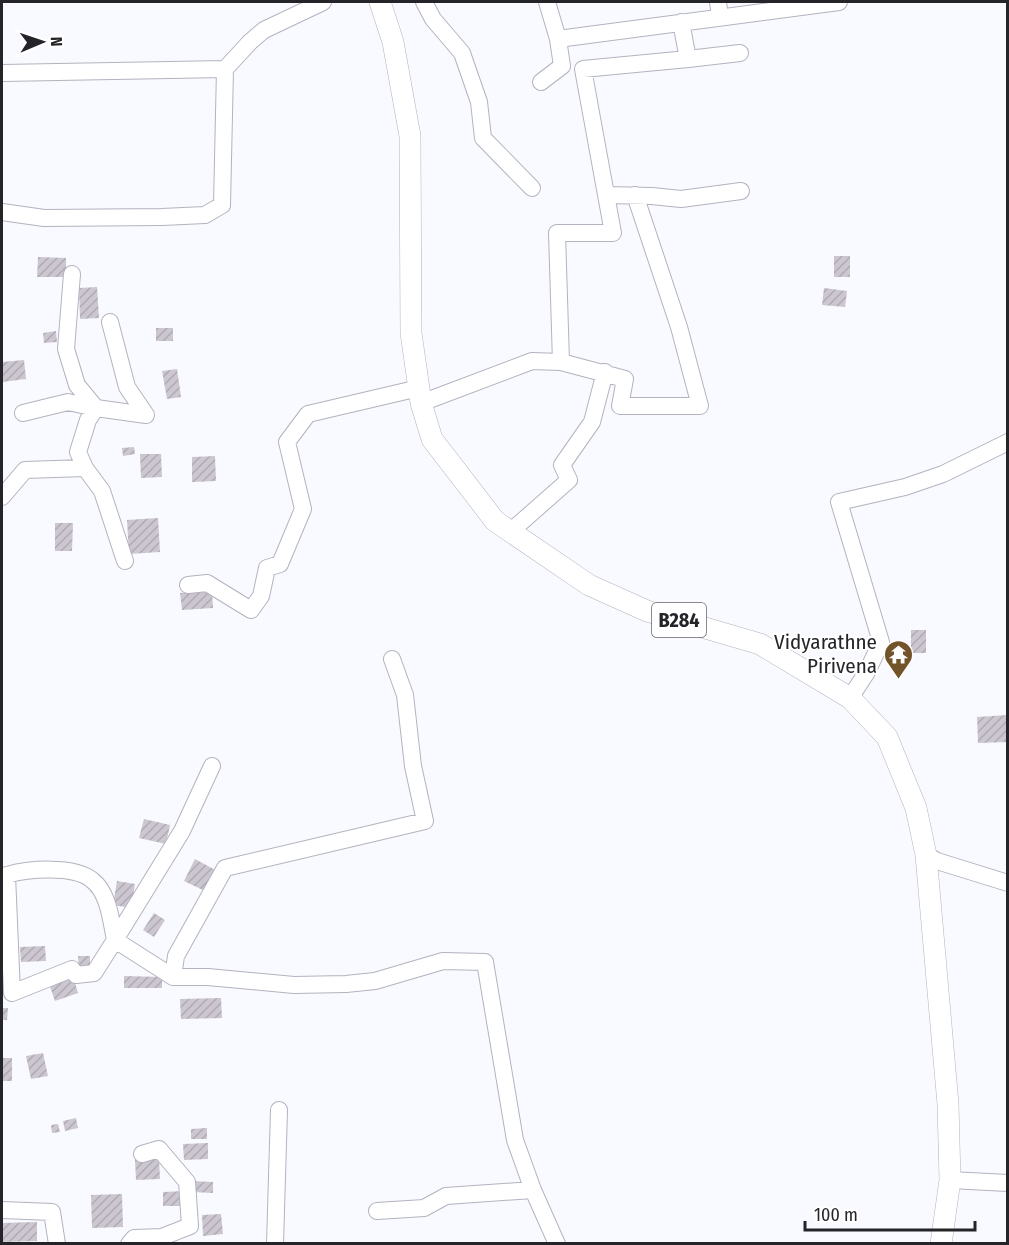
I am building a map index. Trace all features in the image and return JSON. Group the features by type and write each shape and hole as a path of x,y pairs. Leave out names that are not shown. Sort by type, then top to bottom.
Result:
{"main road":[{"name":"B284","path":"380,2 393,42 410,136 411,333 420,396 432,439 495,521 589,585 647,611 760,644 850,698 887,737 916,808 926,855 948,1104 950,1180 941,1244"}],"street":[{"path":"2,212 44,218 162,217 205,215 222,205 225,69 264,30 323,2"},
{"path":"424,2 434,19 462,53 479,102 483,138 532,188"},
{"path":"541,82 562,66 558,39 547,2"},
{"path":"558,39 681,22 719,9 830,2"},
{"path":"681,22 688,59"},
{"path":"561,362 557,232 612,233 583,69 740,53"},
{"path":"2,73 225,69"},
{"path":"606,195 681,199 741,191"},
{"path":"188,585 207,583 251,610 261,596 267,568 280,564 303,510 287,442 308,414 420,396 532,361 561,362 625,379 620,406 700,406 679,327 635,195"},
{"path":"72,274 66,349 77,385 96,408"},
{"path":"23,413 68,402 146,415 127,387 110,322"},
{"path":"510,532 569,480 562,465 592,422 605,372"},
{"path":"96,408 88,420 78,452 85,468 102,491 125,561"},
{"path":"850,698 867,672 881,642 839,502 905,487 943,474 1008,442"},
{"path":"2,496 25,470 85,468"},
{"path":"173,977 176,956 225,868 425,821 413,766 405,695 392,659"},
{"path":"212,766 182,831 115,940 94,973 76,975 72,969 7,995 4,876 19,872 72,871 92,879 105,898 115,940 173,977 208,977 294,985 346,984 375,981 443,961 485,962 516,1140 533,1191 556,1244"},
{"path":"926,855 937,861 1008,883"},
{"path":"275,1244 279,1110"},
{"path":"129,1244 134,1238 162,1237 190,1226 187,1182 159,1149 142,1154"},
{"path":"950,1180 1008,1183"},
{"path":"377,1211 424,1208 446,1196 533,1191"},
{"path":"2,1210 52,1212 57,1244"}],"building":[{"path":"834,256 850,256 850,277 834,277"},
{"path":"38,257 66,258 66,277 37,277"},
{"path":"97,287 99,318 80,319 79,288"},
{"path":"824,288 847,291 845,307 822,305"},
{"path":"156,328 173,328 173,341 156,341"},
{"path":"56,331 57,342 44,343 43,333"},
{"path":"24,360 26,379 2,382 2,362"},
{"path":"177,369 181,397 167,399 162,371"},
{"path":"134,447 135,454 123,456 122,448"},
{"path":"140,454 161,454 162,477 141,478"},
{"path":"215,456 216,481 192,482 192,457"},
{"path":"158,518 160,552 129,554 127,520"},
{"path":"55,523 73,523 72,551 55,551"},
{"path":"212,591 213,608 182,610 180,593"},
{"path":"911,630 926,630 926,653 911,653"},
{"path":"1008,715 1008,742 978,743 977,717"},
{"path":"144,819 170,825 166,844 139,838"},
{"path":"195,859 219,872 209,893 184,881"},
{"path":"117,881 135,884 131,908 113,905"},
{"path":"154,913 165,920 154,937 143,930"},
{"path":"45,946 46,961 21,962 20,947"},
{"path":"78,956 90,956 90,972 79,972"},
{"path":"72,973 78,993 55,1001 48,981"},
{"path":"124,976 162,977 162,988 124,988"},
{"path":"221,998 222,1018 181,1019 180,999"},
{"path":"2,1008 8,1008 7,1020 2,1020"},
{"path":"43,1053 48,1076 31,1079 26,1056"},
{"path":"2,1058 12,1058 12,1081 2,1081"},
{"path":"76,1118 78,1128 65,1131 63,1121"},
{"path":"58,1124 60,1132 52,1133 51,1125"},
{"path":"207,1128 207,1139 191,1139 191,1129"},
{"path":"208,1143 208,1159 184,1160 183,1144"},
{"path":"159,1159 160,1179 136,1180 135,1160"},
{"path":"192,1181 213,1182 213,1193 192,1192"},
{"path":"185,1191 185,1206 163,1206 163,1192"},
{"path":"122,1194 123,1227 92,1228 91,1195"},
{"path":"221,1214 223,1234 203,1236 202,1215"},
{"path":"37,1222 37,1241 2,1242 2,1223"}],"place":[{"name":"Vidyarathne Pirivena","path":"898,680"}]}
